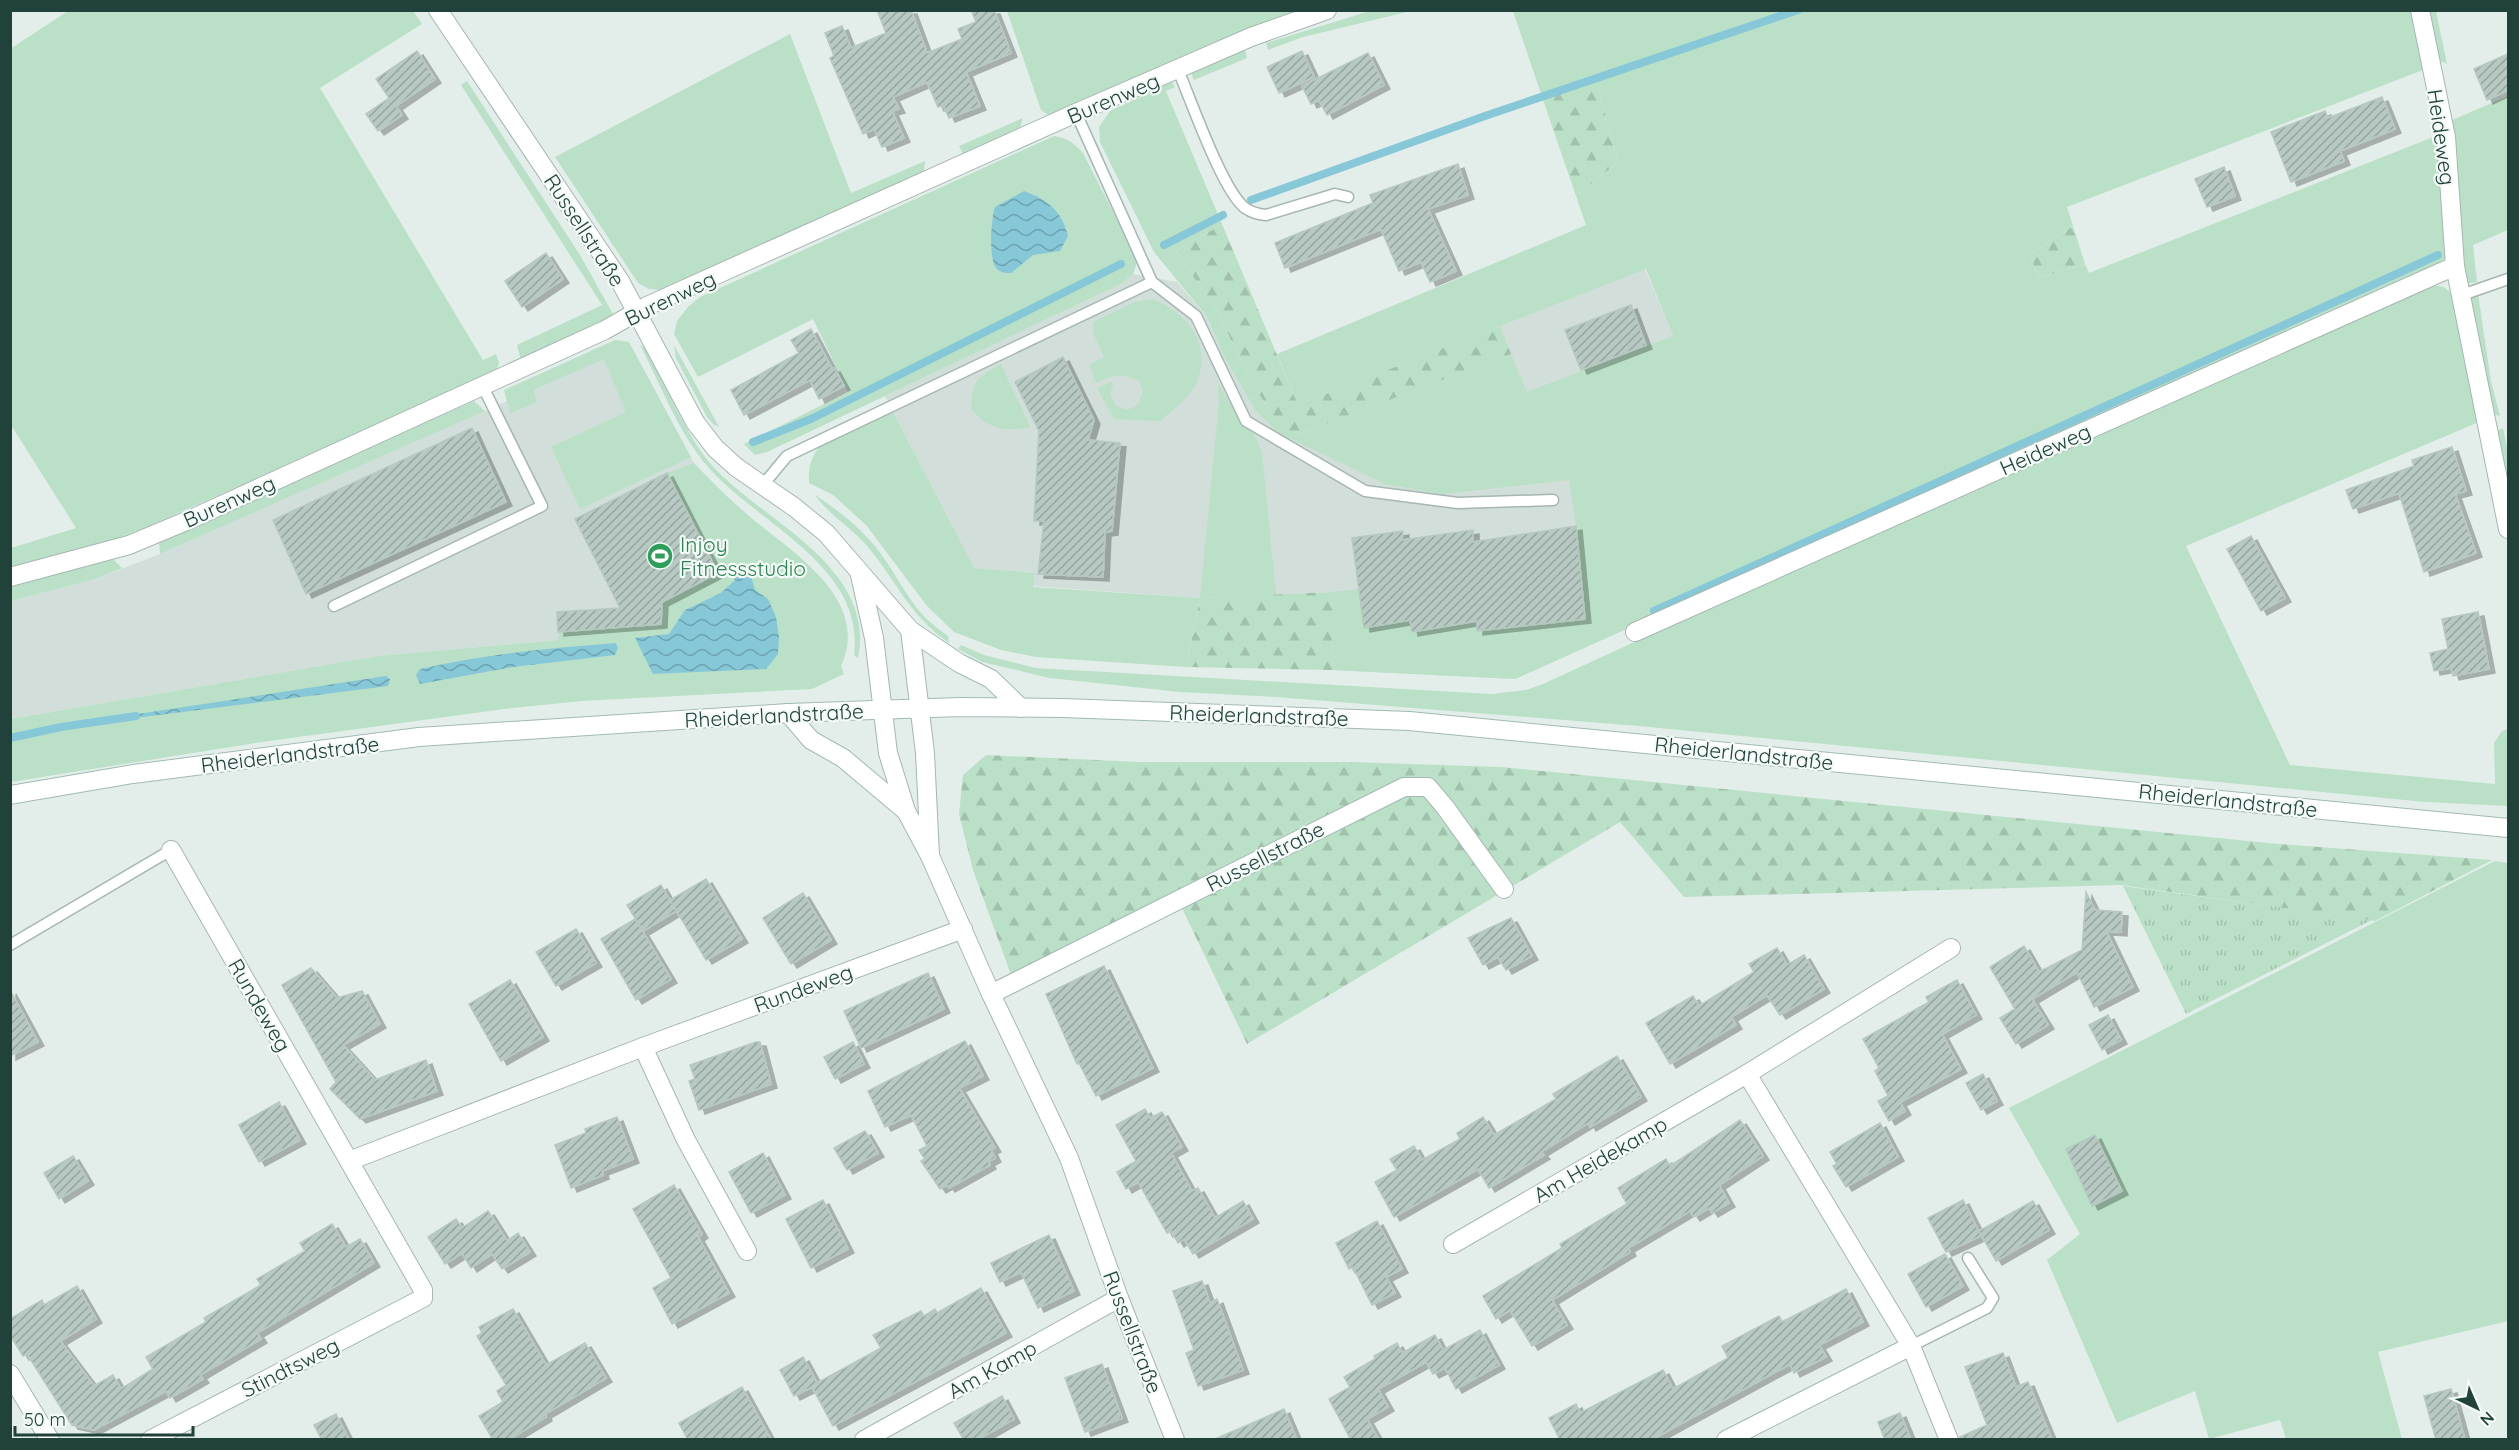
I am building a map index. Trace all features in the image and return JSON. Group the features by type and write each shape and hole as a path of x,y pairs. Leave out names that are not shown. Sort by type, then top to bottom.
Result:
{"street":[{"name":"Russellstraße","path":"438,10 620,281 695,422 715,448 826,533 910,630 924,753 930,856"},
{"name":"Burenweg","path":"10,577 129,545 191,519 605,330 636,312 1076,113 1251,37 1327,10"},
{"name":"Heideweg","path":"2420,10 2446,137 2455,266 2508,529"},
{"name":"Heideweg","path":"1635,632 2455,266"},
{"name":"Russellstraße","path":"859,571 874,638 888,753 906,811 930,856 991,993 1069,1158 1119,1298 1175,1440"},
{"path":"910,630 959,663 991,680 1021,708"},
{"name":"Rheiderlandstraße","path":"10,795 133,774 419,737 788,713 918,708 1021,708 1238,713 1409,721 2508,828"},
{"path":"788,713 811,740 843,758 906,811"},
{"name":"Russellstraße","path":"991,993 1404,787 1428,787 1446,807 1504,889"},
{"name":"Rundeweg","path":"171,850 423,1290"},
{"name":"Rundeweg","path":"349,1161 643,1047 963,929"},
{"name":"Am Heidekamp","path":"1453,1244 1747,1074 1951,948"},
{"path":"643,1047 686,1140 747,1251"},
{"path":"1747,1074 1911,1346 1948,1440"},
{"name":"Stindtsweg","path":"150,1440 423,1298 423,1290"},
{"name":"Am Kamp","path":"864,1440 1119,1298"},
{"path":"1726,1440 1911,1346"},
{"path":"10,1374 50,1440"}],"lane":[{"path":"1178,70 1229,189 1243,207 1255,214 1266,215 1335,194 1348,197"},
{"path":"1076,113 1152,282 1196,316 1246,421 1365,491 1458,503 1553,500"},
{"path":"2462,296 2508,279"},
{"path":"762,486 787,456 1152,282"},
{"path":"334,606 542,506 482,385"},
{"path":"10,945 171,850"},
{"path":"1911,1346 1987,1308 1993,1298 1968,1257"}],"shaded area":[{"path":"1645,269 1768,564 1515,679 1332,670 1333,592 1200,598 1032,586 1034,573 973,568 885,396 1121,284 1133,274 1177,282 1208,318 1223,355 1255,410 1298,405"},
{"path":"614,354 633,355 694,463 817,617 378,656 11,719 11,601 95,579 160,554"}],"green space":[{"path":"1373,10 1411,11 1303,37 1268,50 1266,43"},
{"path":"68,11 413,11 422,24 320,88 483,360 496,354 499,363 496,372 151,525 97,546 11,568 11,548 76,528 11,425 10,49"},
{"path":"1007,11 1297,11 1203,47 1051,117 1041,110"},
{"path":"1513,11 2415,11 2428,68 2067,207 2073,226 2030,254 2038,278 2085,264 2089,273 2436,136 2440,137 2447,256 2438,265 1515,679 1332,670 1334,592 1358,589 1364,628 1410,620 1412,632 1477,621 1478,631 1585,619 1569,480 1443,494 1385,484 1279,433 1255,410 1223,355 1208,318 1154,252 1100,142 1099,127 1110,111 1172,82 1175,87 1166,91 1222,224 1176,251 1218,313 1250,379 1269,410 1292,437 1511,354 1527,392 1673,336 1646,269 1298,405 1277,354 1586,225 1576,196 1618,162 1596,80 1542,97"},
{"path":"2426,11 2436,11 2447,64 2437,59"},
{"path":"790,34 851,193 925,161 924,172 661,290 649,289 638,283 555,157"},
{"path":"1245,50 1247,58 1194,80 1191,73"},
{"path":"1596,80 1618,162 1576,196 1542,97"},
{"path":"467,81 580,255 613,314 606,322 521,361 517,345 602,305 461,85"},
{"path":"2508,96 2508,230 2473,245 2477,282 2464,284 2450,121"},
{"path":"1023,118 1020,128 963,155 959,146"},
{"path":"1054,136 1070,142 1083,153 1133,251 1137,263 1133,274 1121,284 767,452 755,455 744,444 848,392 813,319 698,377 674,334 677,321 688,307 700,297"},
{"path":"1222,224 1298,405 1500,326 1511,354 1291,437 1269,410 1250,379 1218,313 1176,251"},
{"path":"2073,226 2085,264 2038,278 2030,254"},
{"path":"2431,285 2444,287 2454,296 2479,422 2186,546 2290,765 2495,784 2494,743 2502,731 2508,729 2508,806 2425,802 1639,726 1276,697 1180,692 1049,678 982,662 958,649 961,645 984,655 1036,668 1491,694 1526,690 2039,456"},
{"path":"2478,294 2491,381 2500,416 2491,414 2469,299"},
{"path":"1153,299 1177,313 1194,332 1202,356 1201,369 1193,389 1160,421 1114,419 1097,388 1112,381 1110,395 1116,406 1127,410 1138,405 1143,391 1138,380 1127,376 1112,377 1096,383 1089,365 1104,357 1093,333 1093,322 1135,302"},
{"path":"615,340 629,342 691,457 580,509 551,447 626,412 604,359 533,390 537,402 510,413 504,390"},
{"path":"640,345 648,350 683,422 709,462 730,483 809,546 832,570 850,596 859,625 858,658 854,655 853,623 842,594 824,569 801,546 724,483 703,461 676,419"},
{"path":"674,345 719,427 707,417 676,358"},
{"path":"1001,364 1030,427 998,428 971,409 977,381"},
{"path":"1218,384 1240,419 1252,430 1262,452 1276,595 1200,598 1219,401"},
{"path":"474,401 485,411 160,554 159,541"},
{"path":"893,412 974,568 1035,573 1033,587 1200,598 1186,667 1036,657 1001,650 954,632 927,606 866,525 833,495 809,483 811,462 821,444"},
{"path":"2503,428 2508,452 2508,499 2495,432"},
{"path":"694,463 741,509 822,578 836,598 845,619 848,641 841,666 844,674 812,689 582,701 504,709 262,742 11,782 11,719 378,656 559,640 558,632 661,624 662,602 718,573 667,473"},
{"path":"815,495 848,519 873,544 917,608 948,636 949,643 923,621 868,547"},
{"path":"113,559 122,568 95,579 11,601 11,587"},
{"path":"1334,592 1332,670 1186,667 1200,598"},
{"path":"986,755 1140,762 1351,762 1501,767 2279,844 2492,860 2375,921 2121,885 1684,897 1620,822 1247,1044 1180,904 1015,986 973,870 959,814 963,775"},
{"path":"2495,861 2508,863 2508,1321 2378,1352 2402,1439 2286,1439 2280,1420 2209,1439 2195,1391 2117,1423 2047,1260 2080,1234 2009,1108"},
{"path":"2123,886 2372,920 2186,1014"}],"water":[{"path":"1024,191 1040,198 1058,213 1068,236 1060,251 1033,255 1011,273 1002,272 994,264 991,249 995,207"},
{"path":"739,565 749,569 755,590 768,599 776,617 779,637 778,654 766,669 653,674 635,638 669,634 685,610 721,593 735,580 733,567"},
{"path":"616,643 618,648 615,655 513,667 420,684 416,675 420,669 469,659 542,649"},
{"path":"386,676 390,679 388,686 127,719 125,716"}],"building":[{"path":"877,10 911,10 927,53 962,39 958,29 976,22 971,10 994,10 1011,53 966,72 980,106 949,118 943,105 938,107 927,82 893,97 899,109 892,111 904,138 882,147 874,129 863,134 830,58 834,56 825,33 842,26 851,48 886,33"},
{"path":"417,51 435,79 396,106 402,115 378,131 366,114 389,98 376,79"},
{"path":"1302,51 1314,77 1279,93 1267,67"},
{"path":"1368,53 1384,85 1327,115 1319,100 1311,104 1302,86"},
{"path":"2508,54 2508,90 2487,100 2474,69"},
{"path":"2382,97 2395,129 2340,151 2344,161 2291,182 2271,132 2325,111 2328,118"},
{"path":"1458,164 1468,195 1428,209 1456,271 1430,282 1421,262 1399,271 1381,229 1285,268 1275,243 1373,203 1370,195"},
{"path":"2224,167 2235,196 2207,207 2195,179"},
{"path":"546,253 563,279 522,307 505,281"},
{"path":"1631,305 1646,345 1581,370 1565,330"},
{"path":"811,329 832,369 834,368 844,386 819,399 810,380 744,415 731,390 799,353 791,340"},
{"path":"1063,357 1094,420 1088,440 1120,443 1112,531 1105,532 1103,577 1038,574 1044,521 1034,521 1039,431 1015,382"},
{"path":"472,428 506,502 306,594 273,520"},
{"path":"2452,447 2466,491 2455,494 2476,553 2424,572 2399,493 2353,509 2346,490 2414,466 2412,460"},
{"path":"667,473 718,573 662,602 661,624 558,632 557,612 620,608 575,519"},
{"path":"1576,526 1585,619 1477,631 1477,621 1412,632 1410,620 1364,628 1352,538 1403,531 1402,540 1473,530 1473,542"},
{"path":"2251,536 2285,598 2261,611 2227,549"},
{"path":"2478,612 2489,669 2453,676 2451,668 2434,671 2430,653 2448,649 2442,619"},
{"path":"706,879 742,939 706,960 670,900"},
{"path":"661,885 676,911 643,931 627,905"},
{"path":"2086,892 2095,910 2122,912 2121,932 2106,931 2133,987 2094,1007 2077,972 2032,999 2048,1025 2016,1044 2000,1018 2015,1009 1990,967 2024,946 2039,972 2082,950"},
{"path":"803,893 831,940 791,964 763,918"},
{"path":"1511,918 1532,956 1506,970 1498,957 1483,965 1468,938"},
{"path":"635,919 671,979 636,1000 601,939"},
{"path":"576,929 596,963 556,986 536,952"},
{"path":"1777,948 1787,965 1804,955 1824,989 1780,1015 1767,995 1731,1017 1736,1025 1670,1064 1646,1023 1693,996 1699,1006 1754,972 1749,964"},
{"path":"1104,966 1153,1068 1096,1096 1079,1063 1077,1064 1046,994"},
{"path":"311,968 337,998 362,991 380,1024 343,1045 375,1080 426,1060 437,1091 360,1119 330,1089 336,1082 282,985"},
{"path":"928,973 944,1009 861,1048 844,1011"},
{"path":"510,980 543,1037 501,1061 469,1004"},
{"path":"1957,980 1976,1015 1942,1034 1961,1069 1900,1102 1905,1111 1889,1121 1878,1101 1888,1096 1875,1071 1879,1068 1863,1039 1929,1002 1926,997"},
{"path":"10,990 38,1042 10,1056"},
{"path":"2108,1015 2121,1040 2102,1050 2089,1025"},
{"path":"965,1041 983,1076 959,1088 995,1148 991,1150 995,1158 988,1162 990,1165 949,1188 947,1185 940,1189 921,1161 925,1159 919,1150 927,1146 911,1115 885,1127 868,1091"},
{"path":"760,1042 771,1084 699,1110 689,1081 695,1079 690,1065"},
{"path":"853,1042 864,1064 835,1079 824,1057"},
{"path":"1617,1056 1641,1097 1590,1127 1588,1123 1541,1152 1544,1155 1489,1188 1478,1169 1394,1217 1375,1182 1397,1170 1390,1159 1414,1146 1422,1160 1460,1139 1457,1133 1483,1117 1494,1135 1556,1099 1553,1094"},
{"path":"1983,1074 1997,1101 1981,1110 1966,1083"},
{"path":"279,1102 300,1140 259,1162 239,1125"},
{"path":"1145,1109 1150,1118 1162,1112 1182,1147 1171,1153 1192,1191 1198,1188 1215,1218 1243,1201 1253,1219 1193,1254 1184,1239 1178,1243 1171,1231 1167,1233 1138,1182 1126,1189 1117,1172 1136,1161 1116,1125"},
{"path":"617,1117 633,1159 602,1171 603,1175 571,1188 555,1145 586,1133 585,1129"},
{"path":"1740,1120 1763,1156 1719,1185 1729,1203 1712,1213 1709,1208 1694,1217 1690,1211 1628,1248 1630,1252 1552,1300 1567,1325 1532,1346 1510,1310 1496,1319 1483,1296 1562,1248 1560,1244 1627,1204 1618,1188 1666,1159 1670,1166"},
{"path":"1880,1123 1898,1157 1846,1187 1833,1166 1837,1164 1830,1152"},
{"path":"865,1131 878,1153 847,1170 834,1148"},
{"path":"2095,1135 2122,1191 2092,1206 2066,1149"},
{"path":"763,1153 785,1195 751,1213 729,1172"},
{"path":"73,1156 88,1181 59,1199 44,1173"},
{"path":"674,1185 702,1234 698,1237 729,1293 672,1324 653,1288 671,1278 633,1209"},
{"path":"823,1200 848,1249 811,1268 786,1219"},
{"path":"1963,1200 1981,1236 1946,1252 1928,1218"},
{"path":"2033,1201 2049,1230 1996,1261 1979,1231"},
{"path":"488,1211 507,1241 518,1233 530,1252 502,1269 492,1254 471,1268 462,1253 445,1264 428,1237 456,1219 462,1228"},
{"path":"1377,1221 1402,1269 1386,1277 1395,1293 1372,1305 1353,1267 1349,1269 1336,1243"},
{"path":"332,1224 346,1247 360,1239 374,1263 257,1333 261,1339 200,1375 203,1379 170,1398 166,1391 94,1430 72,1425 27,1354 23,1356 10,1335 10,1319 42,1300 44,1305 77,1286 96,1319 60,1341 94,1386 113,1375 121,1389 153,1369 146,1357 206,1322 204,1318 261,1285 257,1279 305,1251 300,1243"},
{"path":"1049,1235 1074,1291 1038,1308 1021,1272 1000,1282 991,1263"},
{"path":"1945,1254 1963,1286 1926,1307 1908,1274"},
{"path":"1202,1281 1210,1303 1217,1299 1243,1370 1198,1386 1186,1353 1194,1350 1173,1291"},
{"path":"981,1288 1006,1333 833,1426 812,1387 794,1396 780,1370 803,1357 817,1383 881,1348 873,1335 921,1311 924,1316 935,1309 937,1313"},
{"path":"1846,1289 1863,1322 1819,1345 1826,1357 1794,1373 1790,1364 1651,1440 1560,1440 1549,1418 1576,1404 1580,1413 1663,1370 1673,1389 1728,1358 1722,1346 1779,1316 1782,1322"},
{"path":"513,1309 546,1365 585,1343 606,1378 545,1414 546,1417 508,1440 493,1440 479,1416 503,1402 497,1391 506,1385 477,1336 482,1333 479,1327"},
{"path":"1480,1330 1499,1365 1456,1389 1445,1368 1433,1374 1426,1362 1378,1389 1388,1407 1367,1419 1379,1440 1351,1440 1329,1399 1350,1387 1344,1377 1397,1343 1402,1353 1435,1335 1443,1350"},
{"path":"2003,1353 2016,1387 2028,1382 2052,1440 1960,1440 1960,1437 1987,1425 1965,1367"},
{"path":"1102,1364 1122,1418 1085,1432 1065,1378"},
{"path":"742,1387 771,1440 688,1440 679,1423"},
{"path":"2451,1389 2465,1440 2436,1440 2424,1396"},
{"path":"1002,1396 1014,1419 977,1440 964,1440 954,1423"},
{"path":"1284,1409 1297,1440 1213,1440 1257,1421"},
{"path":"1900,1413 1911,1440 1885,1440 1878,1422"},
{"path":"336,1414 349,1440 322,1440 314,1425"}],"waterway":[{"path":"1251,200 1485,116 1798,10"},
{"path":"1164,245 1223,215"},
{"path":"1654,611 2438,255"},
{"path":"753,442 811,419 1121,264"},
{"path":"10,738 61,727 136,716"}],"place":[{"name":"Injoy Fitnessstudio","path":"660,556"}]}
